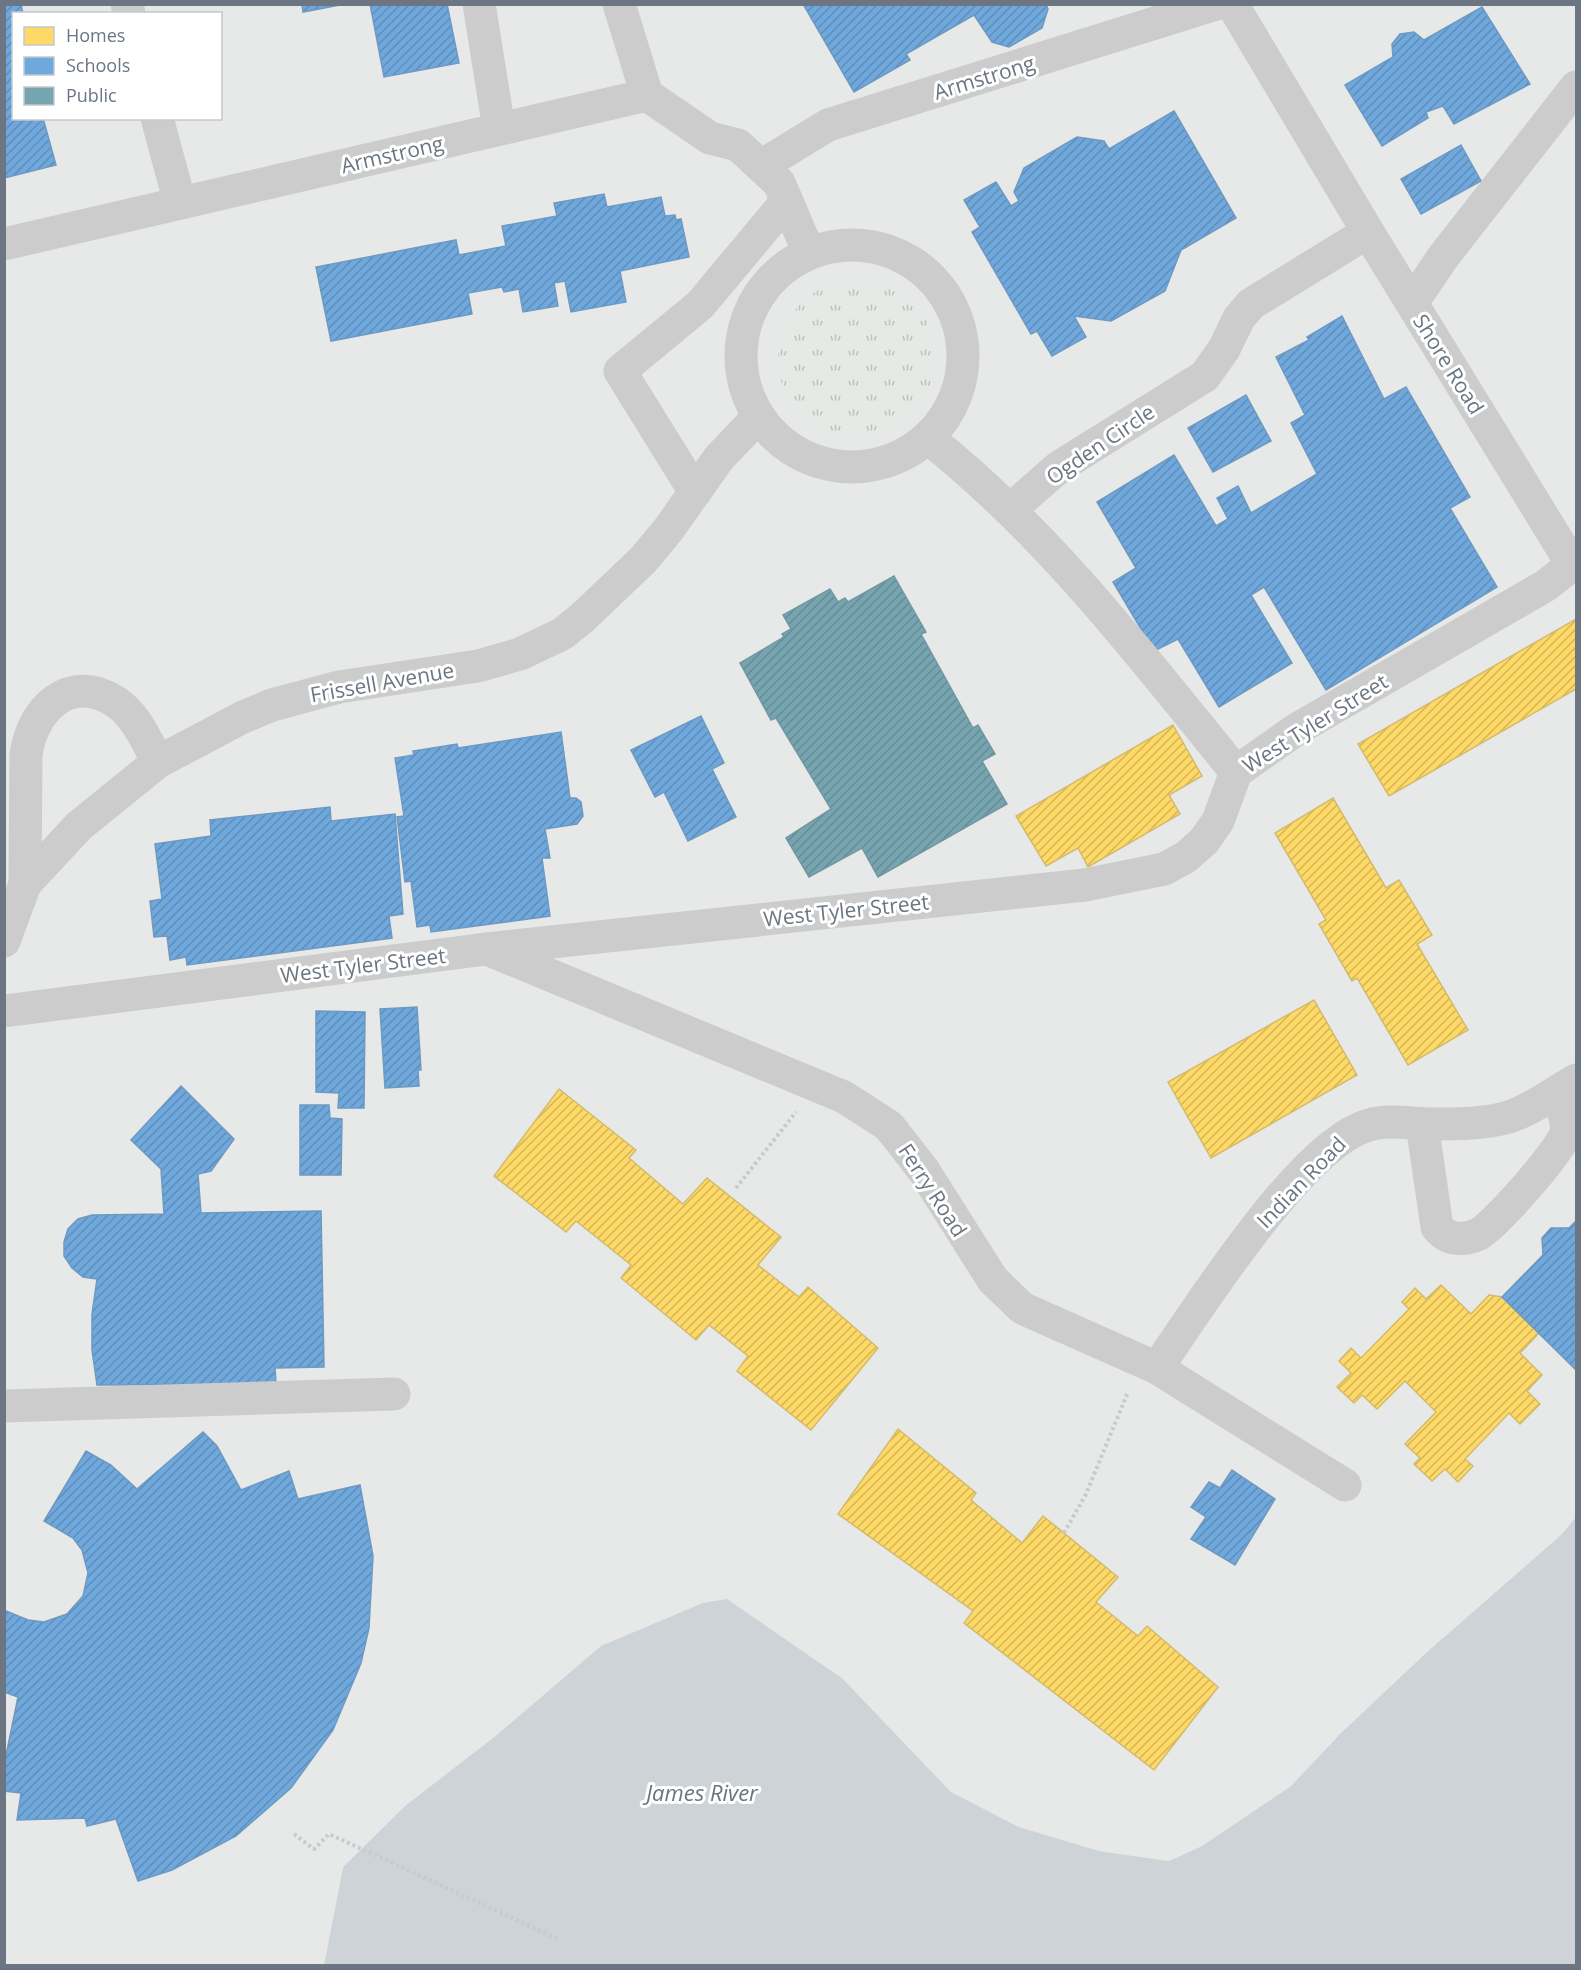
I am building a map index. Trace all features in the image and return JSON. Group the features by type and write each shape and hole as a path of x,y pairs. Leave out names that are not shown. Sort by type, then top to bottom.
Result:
{"street":[{"path":"479,4 500,129"},
{"path":"619,4 647,95 689,126 710,138 738,145 779,183 809,254"},
{"name":"Armstrong","path":"761,166 828,125 1215,4"},
{"path":"1232,4 1412,303"},
{"name":"Shore Road","path":"1574,563 1412,303 1443,257 1576,87"},
{"name":"Armstrong","path":"4,244 647,95"},
{"path":"158,120 180,204"},
{"path":"695,492 620,371 700,305 787,201"},
{"name":"Ogden Circle","path":"1011,509 1059,467 1205,376 1224,349 1239,318 1251,304 1368,232"},
{"path":"847,244 885,250 920,267 946,296 961,331 963,370 952,407 928,438 896,459 858,467 819,463 785,445 758,417 745,387 740,355 745,323 759,294 781,270 809,254 847,244"},
{"name":"Frissell Avenue","path":"4,941 26,884 79,826 158,762 251,713 294,698 339,687 478,666 549,642 582,618 634,570 668,530 719,458 758,417"},
{"path":"928,438 972,473 1011,509 1084,586 1236,772"},
{"name":"West Tyler Street","path":"4,1011 486,948 1085,885 1164,869 1186,857 1204,841 1218,821 1236,772 1297,729 1545,585 1574,563"},
{"path":"26,884 28,737 48,705 59,697 83,692 100,695 117,702 130,714 158,762"},
{"name":"Ferry Road","path":"486,948 844,1097 889,1126 924,1170 979,1261 1007,1296 1040,1318 1149,1364 1345,1485"},
{"path":"1422,1124 1437,1227 1449,1237 1468,1238 1488,1227 1558,1150 1566,1125 1565,1086"},
{"name":"Indian Road","path":"1149,1364 1275,1205 1333,1144 1356,1129 1377,1123 1422,1124 1498,1120 1518,1113 1565,1086"},
{"path":"4,1406 394,1394"}],"path":[{"path":"736,1188 816,1086"},
{"path":"1064,1533 1086,1494 1149,1364"},
{"path":"294,1834 314,1849 329,1834 560,1940"}],"shaded area":[{"path":"5,5 1576,5 1576,1517 1561,1535 1427,1652 1341,1733 1291,1786 1202,1846 1169,1861 1099,1851 1019,1827 951,1792 843,1679 498,1734 405,1806 343,1867 324,1965 5,1966"}],"green space":[{"path":"857,280 887,286 901,293 913,303 923,315 930,329 936,359 930,389 923,403 913,415 901,425 887,432 857,438 827,432 813,425 801,415 791,403 784,389 778,359 784,329 791,315 801,303 813,293 827,286"}],"water":[{"name":"James River","path":"1576,1517 1576,1965 324,1965 343,1867 405,1806 498,1734 601,1646 703,1603 727,1599 843,1679 951,1792 1019,1827 1099,1851 1169,1861 1202,1846 1291,1786 1341,1733 1427,1652 1561,1535"}],"building: Homes":[{"path":"1576,619 1576,689 1389,796 1358,744"},
{"path":"1173,725 1202,776 1169,795 1180,814 1088,867 1078,848 1046,866 1016,816"},
{"path":"1333,798 1386,888 1399,880 1432,935 1417,944 1468,1030 1408,1065 1357,978 1352,981 1319,924 1326,920 1275,833"},
{"path":"1314,1000 1357,1075 1211,1158 1168,1082"},
{"path":"559,1089 636,1150 629,1158 683,1204 707,1178 781,1237 758,1265 799,1297 808,1287 878,1348 811,1430 737,1371 748,1356 709,1325 696,1340 621,1278 631,1265 576,1221 566,1232 494,1176"},
{"path":"1441,1285 1471,1314 1489,1295 1502,1297 1539,1333 1520,1353 1542,1375 1527,1391 1540,1404 1520,1424 1509,1413 1465,1459 1473,1466 1458,1482 1445,1469 1432,1481 1414,1464 1420,1458 1405,1444 1436,1412 1405,1381 1377,1409 1362,1395 1354,1403 1337,1387 1351,1373 1339,1361 1351,1348 1361,1358 1409,1309 1402,1302 1415,1288 1426,1299"},
{"path":"898,1429 976,1493 971,1500 1022,1543 1043,1516 1118,1577 1096,1602 1138,1636 1147,1626 1218,1687 1154,1770 964,1623 973,1611 838,1514"}],"building: Schools":[{"path":"4,4 21,4 23,12 12,12 12,120 44,120 56,165 4,178"},
{"path":"302,4 345,4 303,12"},
{"path":"370,4 447,4 459,63 384,77"},
{"path":"803,4 1046,4 1048,9 1042,28 1009,47 992,42 974,15 906,54 910,60 854,92"},
{"path":"1482,7 1530,84 1454,124 1443,106 1426,112 1428,118 1382,146 1345,85 1393,57 1392,44 1400,34 1414,32 1424,40"},
{"path":"1174,111 1236,218 1181,250 1165,291 1111,321 1074,316 1086,337 1052,356 1037,331 1031,334 972,232 980,227 964,200 996,182 1011,206 1019,201 1014,192 1024,168 1077,137 1104,141 1109,149"},
{"path":"1461,145 1481,181 1421,214 1401,179"},
{"path":"604,194 607,207 661,197 665,216 675,215 676,220 681,219 689,257 620,271 626,302 571,312 565,281 554,283 558,306 523,312 519,289 504,292 502,287 468,293 472,314 331,341 316,267 456,240 459,255 506,246 502,226 557,216 554,203"},
{"path":"1342,316 1384,399 1406,387 1470,497 1450,508 1497,587 1326,690 1264,587 1251,595 1292,663 1219,707 1178,639 1154,651 1113,582 1136,568 1097,502 1174,455 1216,526 1228,519 1217,498 1238,486 1251,513 1317,474 1291,423 1305,415 1276,357 1309,340 1307,337"},
{"path":"1246,395 1271,441 1213,472 1188,428"},
{"path":"701,716 724,763 712,769 736,817 688,841 664,792 655,797 631,750"},
{"path":"561,732 570,798 576,798 581,802 583,816 577,824 545,829 550,858 542,858 550,916 431,932 430,925 417,927 411,881 405,882 397,817 404,816 395,758 414,755 413,751 457,744 458,748"},
{"path":"330,807 331,821 395,814 403,914 389,916 392,938 187,965 186,957 170,960 167,936 154,937 150,901 162,899 155,844 211,836 210,820"},
{"path":"417,1007 421,1070 418,1070 419,1086 385,1088 380,1009"},
{"path":"316,1011 365,1012 364,1108 338,1108 339,1093 316,1092"},
{"path":"181,1086 234,1139 211,1171 198,1174 201,1213 321,1211 324,1367 275,1368 276,1384 97,1385 92,1350 92,1314 97,1279 83,1277 72,1268 64,1256 64,1242 68,1229 78,1219 92,1215 164,1214 161,1169 131,1140"},
{"path":"300,1105 329,1105 330,1118 342,1119 341,1175 300,1175"},
{"path":"1576,1221 1576,1370 1502,1297 1543,1255 1542,1238 1551,1228 1569,1228"},
{"path":"203,1432 217,1446 241,1490 289,1471 298,1499 360,1485 373,1556 369,1628 361,1663 333,1730 291,1788 236,1836 172,1870 138,1881 116,1819 87,1826 85,1818 17,1820 21,1793 4,1791 4,1765 18,1697 4,1692 4,1610 28,1620 44,1622 67,1614 83,1596 88,1573 82,1550 73,1538 44,1521 86,1451 111,1465 137,1489"},
{"path":"1232,1470 1275,1499 1235,1565 1191,1539 1206,1517 1191,1507 1209,1482 1220,1488"}],"building: Public":[{"path":"894,576 926,632 921,634 973,728 978,725 995,754 982,761 1007,804 878,877 862,848 809,877 786,838 831,809 776,718 771,720 740,663 784,637 782,634 791,629 783,615 830,589 838,602 845,598 848,602"}]}
